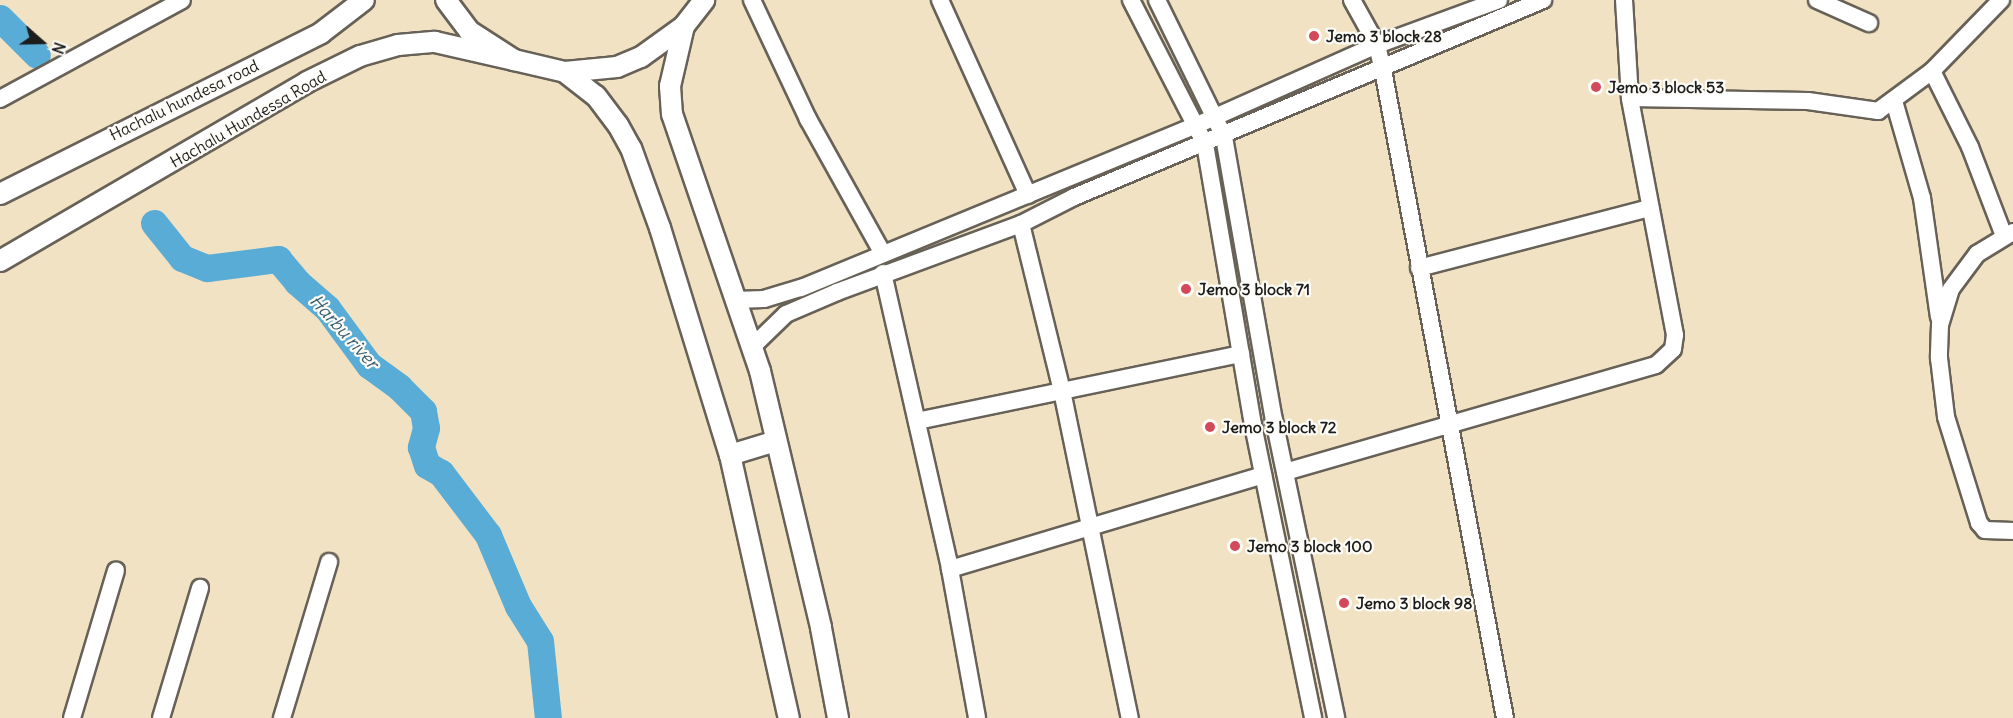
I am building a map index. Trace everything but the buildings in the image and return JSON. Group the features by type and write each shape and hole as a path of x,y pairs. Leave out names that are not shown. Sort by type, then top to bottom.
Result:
{"main road":[{"name":"Hachalu hundesa road","path":"0,194 321,33 364,0"},
{"path":"446,0 469,31 514,60"},
{"path":"565,72 617,67 664,44 684,26 704,0"},
{"path":"684,26 670,86 672,114 752,347 821,628 838,718"},
{"name":"Hachalu Hundessa Road","path":"0,261 307,82 360,56 398,45 435,42 565,72"},
{"path":"565,72 596,96 631,148 685,300 730,455 789,718"},
{"path":"730,455 776,441"}],"street":[{"path":"0,99 182,0"},
{"path":"752,0 808,119 883,254"},
{"path":"940,0 1028,195"},
{"path":"1131,0 1205,144 1253,425 1313,718"},
{"path":"1157,0 1217,116 1224,137 1274,420 1336,718"},
{"path":"1352,0 1377,45 1383,70 1448,427 1505,718"},
{"path":"735,300 783,295 1197,125 1377,45 1499,0"},
{"path":"752,347 786,314 939,251 1021,224 1074,197 1224,137 1543,0"},
{"path":"1285,471 1448,427 1656,365 1672,349 1675,335 1630,98 1624,0"},
{"path":"1817,0 1869,23"},
{"path":"1630,98 1808,100 1878,111 1932,72 2001,0"},
{"path":"1932,72 1970,147 2008,234 1977,254 1951,290 1940,324"},
{"path":"1894,101 1922,198 1940,324 1946,417 1958,466 1978,523 1985,530 2013,531"},
{"path":"1066,179 1074,197"},
{"path":"1419,268 1650,208"},
{"path":"1021,224 1062,391 1131,718"},
{"path":"933,234 939,251"},
{"path":"883,273 950,569 977,718"},
{"path":"917,421 1241,354"},
{"path":"1253,425 1274,420"},
{"path":"950,569 1090,529 1263,475"},
{"path":"282,718 329,562"},
{"path":"72,718 116,570"},
{"path":"161,718 200,588"}],"waterway":[{"name":"Harbu river","path":"0,18 37,55"},
{"name":"Harbu river","path":"154,223 182,258 207,268 278,259 297,282 327,308 369,365 399,387 423,411 426,428 421,447 427,465 441,473 488,535 518,606 540,641 548,718"}],"place":[{"name":"Jemo 3 block 28","path":"1314,36"},
{"name":"Jemo 3 block 53","path":"1596,87"},
{"name":"Jemo 3 block 71","path":"1186,289"},
{"name":"Jemo 3 block 72","path":"1210,427"},
{"name":"Jemo 3 block 100","path":"1235,546"},
{"name":"Jemo 3 block 98","path":"1344,603"}]}
